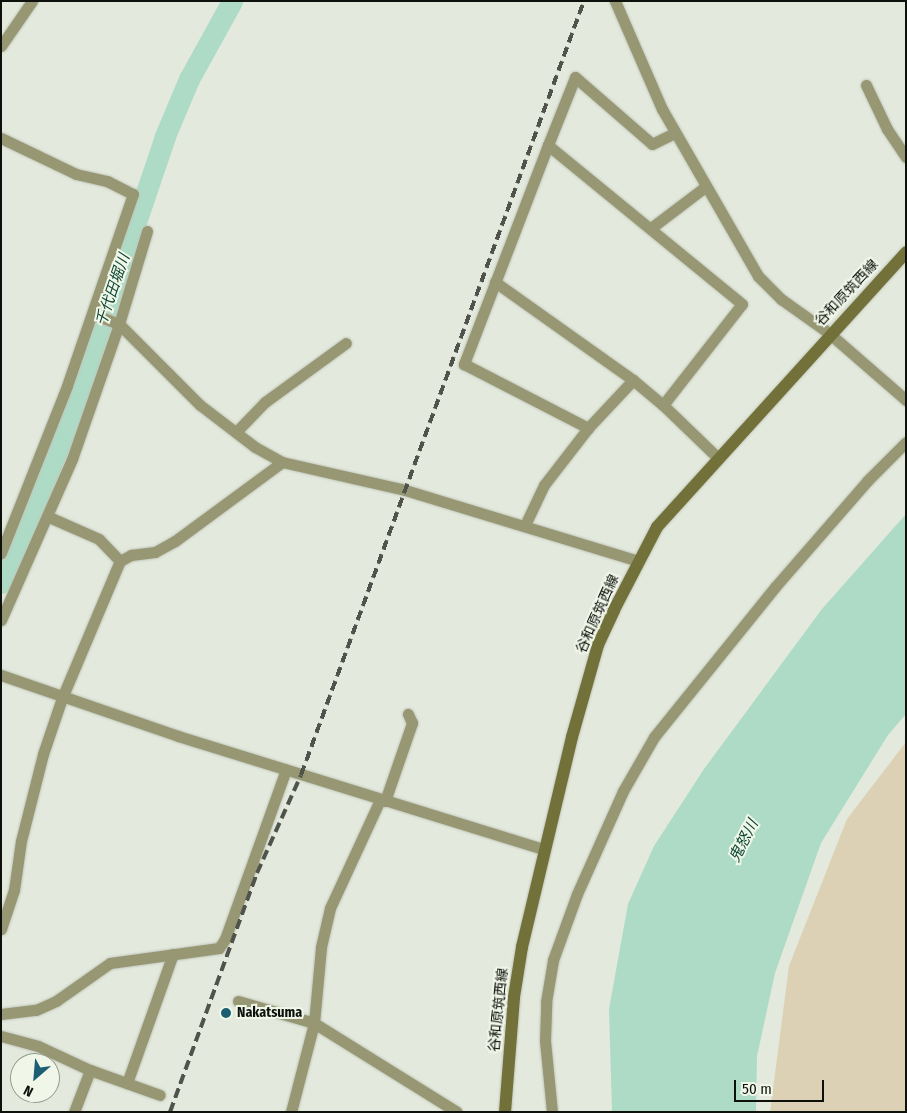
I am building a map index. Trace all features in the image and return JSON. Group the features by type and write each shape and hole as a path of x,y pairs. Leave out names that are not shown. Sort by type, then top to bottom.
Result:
{"main road":[{"name":"谷和原筑西線","path":"505,1112 514,997 544,850 598,645 657,526 906,252"}],"street":[{"path":"4,38 32,1"},
{"path":"616,1 675,133 758,276 781,299 830,334 906,400"},
{"path":"588,428 464,364 575,77 652,144 675,133"},
{"path":"866,85 887,129 906,157"},
{"path":"1,138 76,174 107,181 133,194 93,314 1,553"},
{"path":"548,145 742,304 662,405"},
{"path":"651,228 705,187"},
{"path":"1,620 49,517 119,324 146,231"},
{"path":"495,282 633,380 718,458"},
{"path":"93,314 119,324 200,405 255,447 282,462 405,490 638,561"},
{"path":"236,432 265,402 346,343"},
{"path":"525,525 544,484 588,428 633,380"},
{"path":"552,1112 545,1040 546,1002 554,960 577,894 623,791 654,737 774,587 867,481 906,442"},
{"path":"1,929 7,894 43,754 62,698 120,561 131,555 155,552 175,542 282,462"},
{"path":"49,517 100,539 120,561"},
{"path":"1,675 62,698 383,801 544,850"},
{"path":"290,1112 314,1023 321,947 330,908 383,801 412,723 408,714"},
{"path":"1,1014 36,1010 56,1001 110,963 219,948 225,940 286,770"},
{"path":"127,1083 173,954"},
{"path":"238,1001 314,1023 457,1112"},
{"path":"1,1036 38,1046 90,1070 160,1095"},
{"path":"74,1112 90,1070"}],"shaded area":[{"path":"906,742 906,1112 770,1112 789,966 847,819"}],"water":[{"name":"鬼怒川","path":"906,514 906,714 888,735 821,843 775,973 757,1056 756,1112 612,1112 609,1009 628,904 654,846 704,769 822,609"}],"waterway":[{"name":"千代田堀川","path":"1,583 65,432 165,136 189,79 232,1"}],"railway":[{"path":"170,1112 257,873 301,775 584,1"}],"place":[{"name":"Nakatsuma","path":"226,1013"}]}
